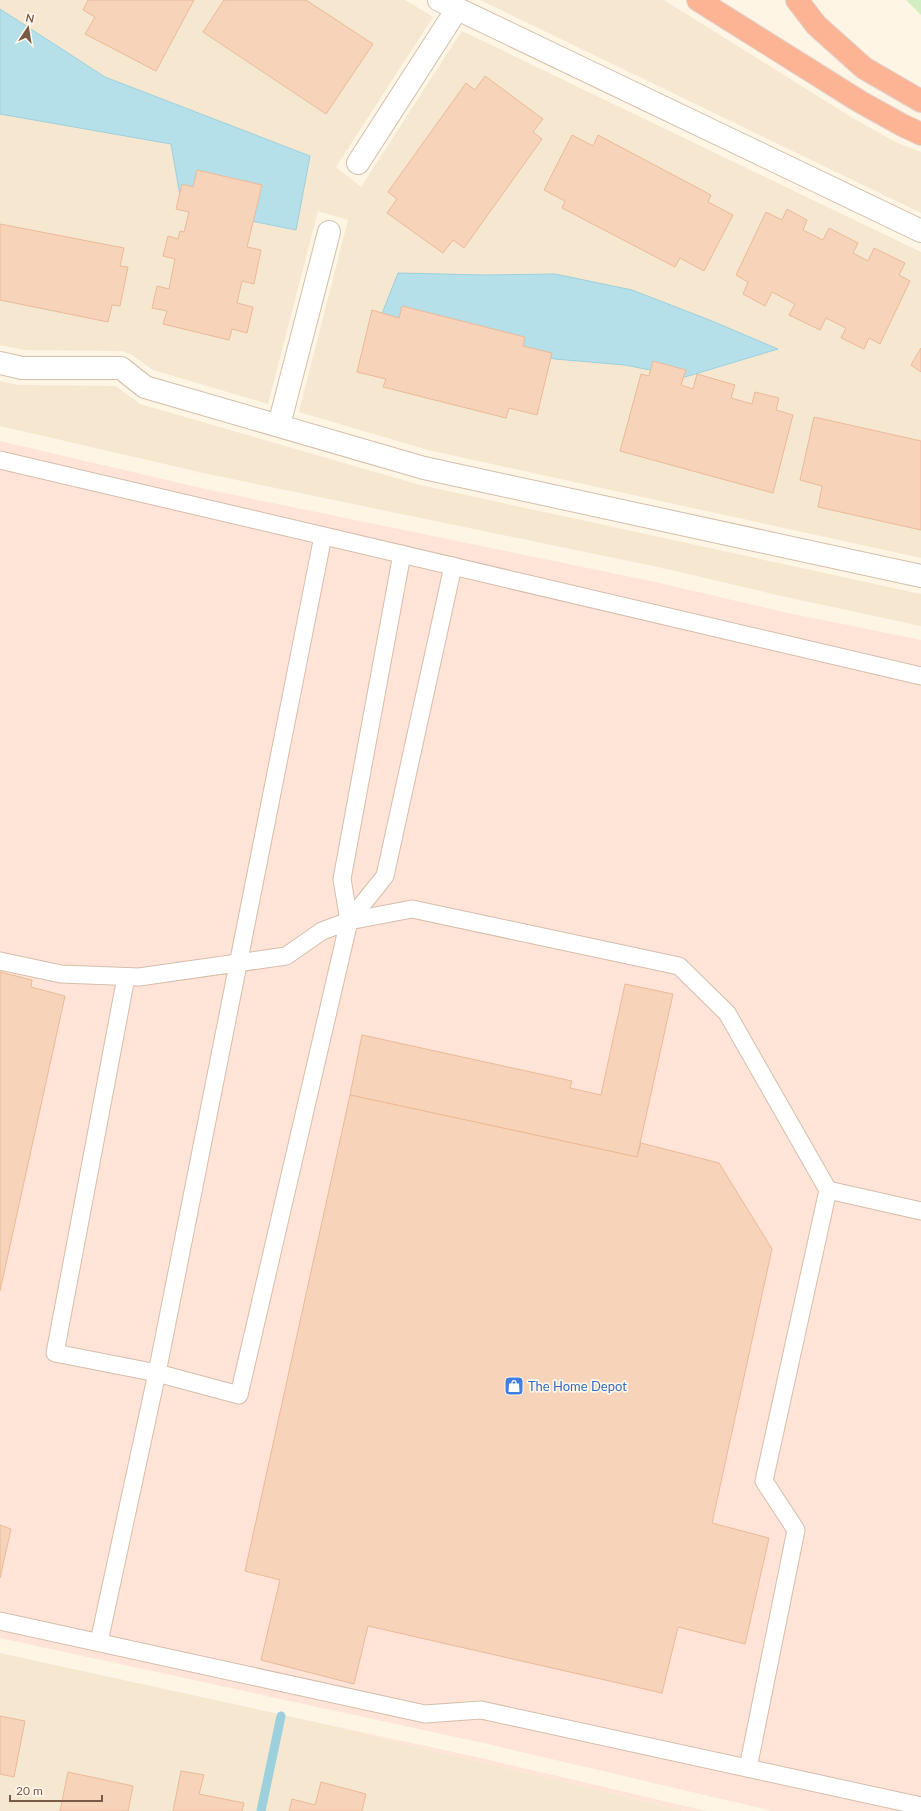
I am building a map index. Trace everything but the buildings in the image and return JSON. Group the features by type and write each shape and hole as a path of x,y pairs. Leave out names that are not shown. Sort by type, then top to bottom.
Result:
{"highway":[{"path":"698,0 859,101 921,134"},
{"path":"797,0 816,25 864,68 921,101"}],"street":[{"path":"358,163 448,4 921,231"},
{"path":"279,425 329,232"},
{"path":"0,363 22,368 121,368 145,387 424,468 921,576"}],"lane":[{"path":"0,460 921,676"},
{"path":"99,1642 157,1373 323,536"},
{"path":"126,977 55,1353 157,1373 239,1395 349,921 342,880 402,554"},
{"path":"349,921 385,876 453,566"},
{"path":"0,961 61,974 139,977 286,956 322,931 349,921 412,909 679,966 727,1013 828,1190 764,1481 796,1530 748,1768"},
{"path":"828,1190 921,1211"},
{"path":"0,1621 425,1714 480,1710 921,1806"}],"shaded area":[{"path":"0,0 405,0 433,17 336,167 361,187 462,31 921,252 921,558 428,450 299,412 348,220 318,211 268,404 153,370 130,354 122,351 24,350 0,345 0,114 171,144 182,207 310,156 105,77 0,9","holes":["555,274 712,321 777,349 685,377 625,365 555,359 441,335 484,275"]},
{"path":"480,0 664,0 851,117 895,142 921,152 921,213"},
{"path":"0,381 18,385 115,386 140,404 420,485 921,594 921,626 786,597 658,567 208,474 0,426"},
{"path":"0,441 205,489 655,582 783,612 921,640 921,1811 773,1811 488,1744 0,1638"},
{"path":"0,1653 315,1722 685,1811 0,1811"},
{"path":"315,1722 485,1759 706,1811 685,1811"}],"green space":[{"path":"906,0 921,0 921,15"}],"water":[{"path":"0,9 105,77 310,156 296,230 182,207 171,144 0,114"},
{"path":"398,273 484,275 555,274 632,290 712,321 778,349 685,377 625,365 555,359 441,335 381,316"}],"waterway":[{"path":"261,1811 281,1716"}],"place":[{"name":"The Home Depot","path":"514,1386"}]}
